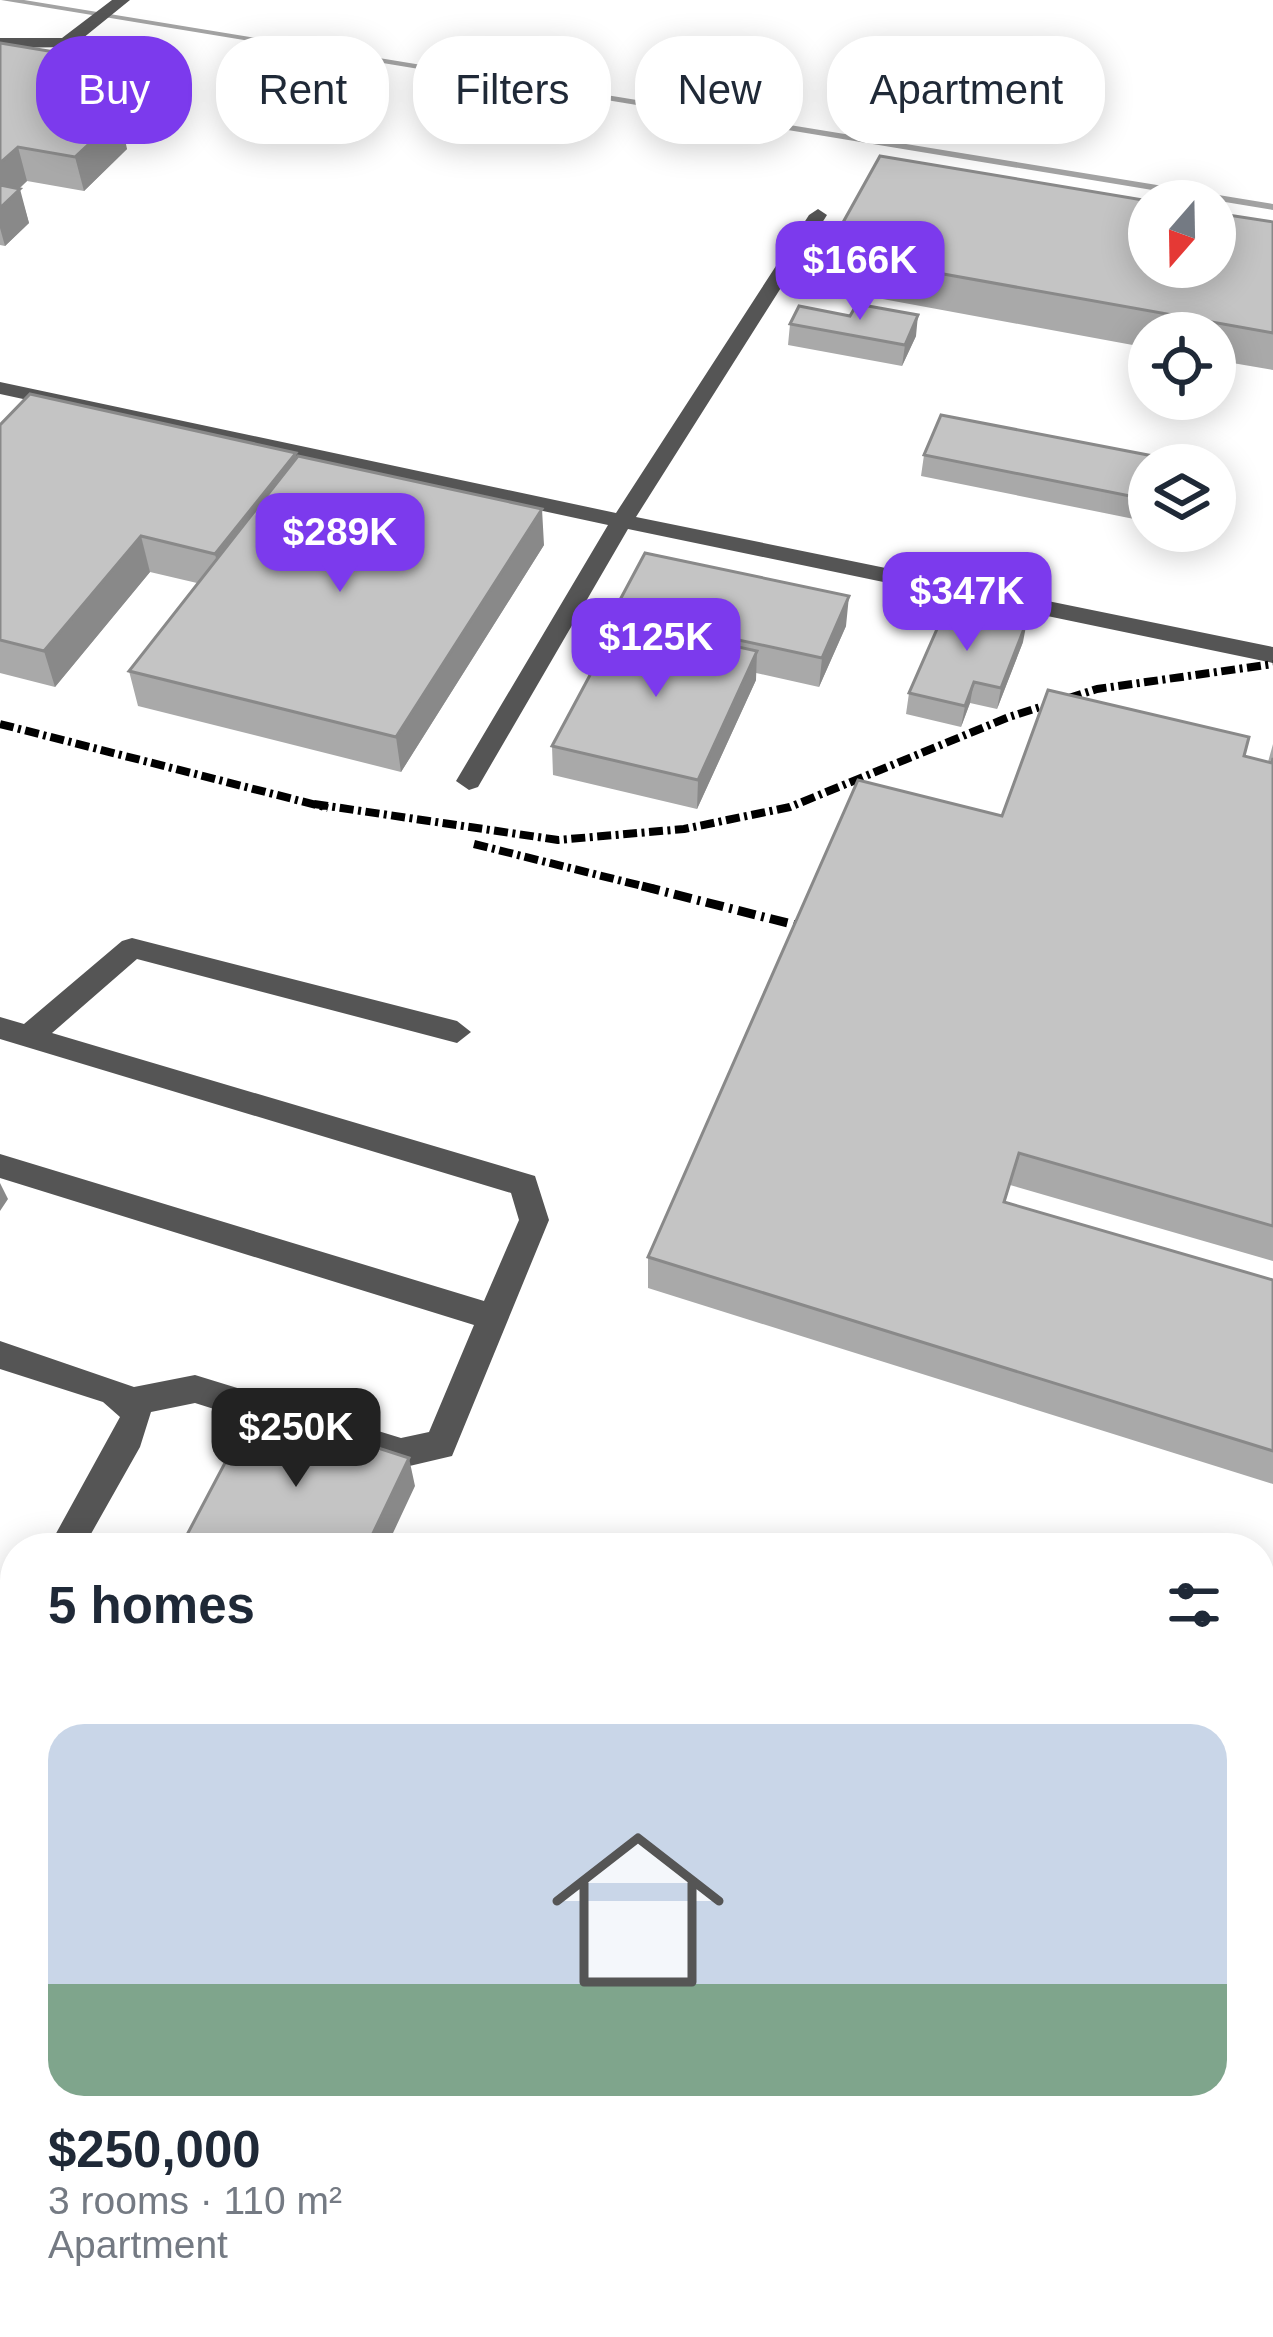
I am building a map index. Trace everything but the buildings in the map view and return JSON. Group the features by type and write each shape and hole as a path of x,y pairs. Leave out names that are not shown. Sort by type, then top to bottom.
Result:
{"lane":[{"path":"0,43 66,43 119,3"},
{"path":"469,781 622,521 818,215"},
{"path":"0,388 1273,655"},
{"path":"14,1032 131,948 457,1032"},
{"path":"14,1032 524,1185 534,1220 440,1445 401,1453 195,1389 131,1402"},
{"path":"0,1166 493,1317"},
{"path":"0,1355 113,1391 131,1402 136,1417 128,1437 74,1533"}],"waterway":[{"path":"6,0 1273,207"}],"railway":[{"path":"314,804 558,840 684,829 790,807 1009,717 1097,689 1273,664"},
{"path":"0,724 328,808"},
{"path":"474,844 642,886"},
{"path":"642,886 654,889"},
{"path":"642,886 823,932"}]}
